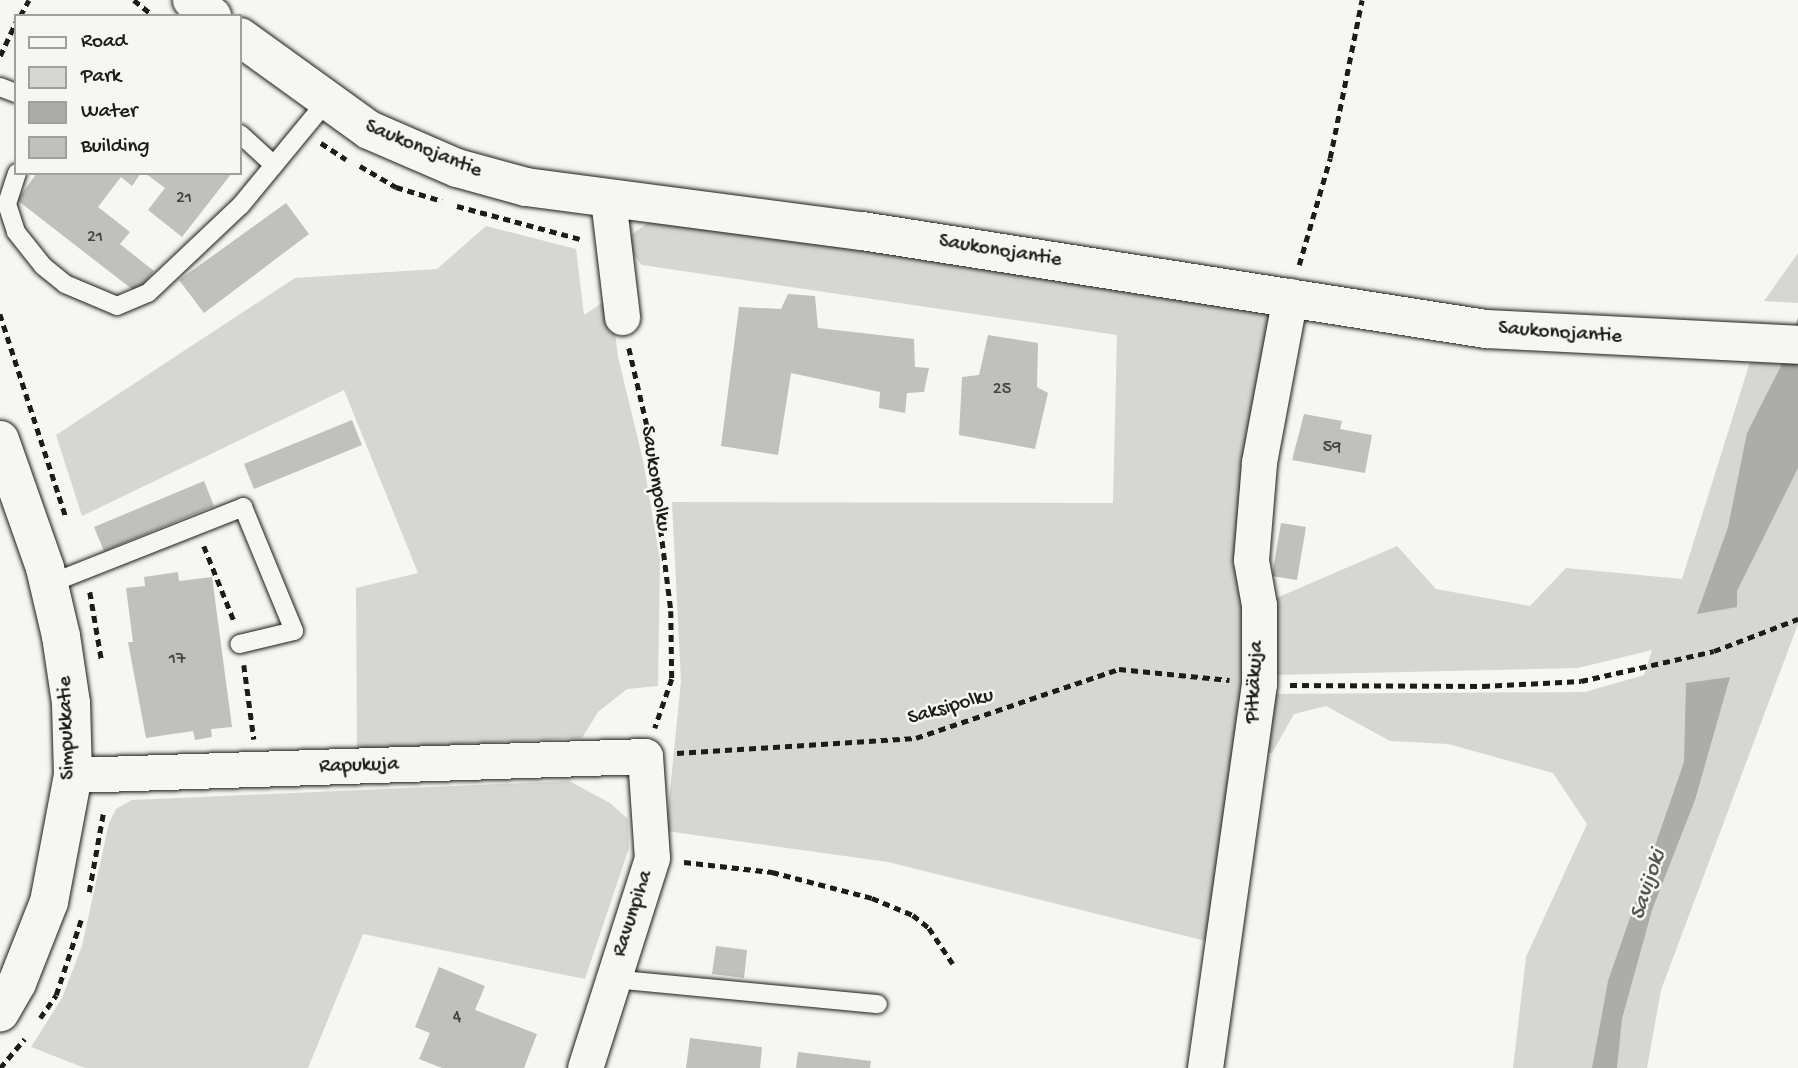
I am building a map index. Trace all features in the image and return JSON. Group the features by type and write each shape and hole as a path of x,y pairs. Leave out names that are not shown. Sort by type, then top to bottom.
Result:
{"street":[{"path":"192,0 210,14"},
{"name":"Saukonojantie","path":"242,39 326,102 369,130 457,168 526,187 862,231 1290,296 1486,330 1798,345"},
{"path":"608,199 622,317"},
{"name":"Pitkäkuja","path":"1205,1068 1259,684 1259,605 1251,560 1253,512 1290,296"},
{"name":"Simpukkatie","path":"0,440 49,584 71,703 73,775 49,902 17,983 0,1013"},
{"name":"Rapukuja","path":"73,775 645,757"},
{"name":"Ravunpiha","path":"585,1068 652,858 645,757"}],"lane":[{"path":"16,175 7,204 16,232 43,266 65,284 117,306 148,293 241,205 326,102"},
{"path":"242,136 274,165"},
{"path":"49,584 243,507 294,631 240,644"},
{"path":"612,979 878,1004"}],"path":[{"path":"134,0 152,14"},
{"path":"1290,296 1330,158 1362,0"},
{"path":"0,56 14,26"},
{"name":"Saukonpolku","path":"622,317 649,434 671,611 672,679 645,757"},
{"name":"Saksipolku","path":"645,757 717,748 916,738 1119,669 1259,684 1483,686 1581,681 1714,651 1798,619"},
{"path":"652,858 772,872 872,898 914,915 929,928 953,964"}],"green space":[{"path":"657,217 1273,314 1249,661 1214,943 888,862 666,831 681,681 672,502 1113,503 1117,335 642,265 632,253 629,236"},
{"path":"486,226 576,249 584,315 611,297 618,357 643,460 660,560 658,686 627,689 598,712 582,738 357,749 356,588 418,573 344,390 82,516 56,435 295,278 437,269"},
{"path":"1798,253 1798,303 1764,301"},
{"path":"1750,362 1798,365 1798,624 1661,990 1647,1068 1513,1068 1526,957 1587,824 1553,773 1448,744 1390,741 1326,706 1294,714 1272,753 1260,753 1268,694 1585,692 1644,675 1652,650 1578,668 1273,675 1267,602 1397,546 1436,589 1530,606 1566,568 1682,579"},
{"path":"569,781 610,803 628,819 629,848 585,979 363,934 308,1068 85,1068 31,1047 62,998 82,946 109,823 116,809 132,800"}],"water":[{"path":"1798,317 1798,468 1737,591 1737,607 1697,614 1728,527 1747,433 1785,358"},
{"name":"Savijoki","path":"1730,677 1695,800 1652,910 1622,1019 1617,1068 1592,1068 1608,981 1684,762 1686,683"}],"building":[{"path":"36,175 140,175 132,186 121,177 98,207 130,232 120,244 154,271 137,293 17,200"},
{"path":"148,175 230,175 182,237 148,210 165,188"},
{"path":"286,203 309,234 204,313 179,280"},
{"path":"788,294 815,296 818,328 914,339 915,367 929,368 924,392 907,393 905,413 879,408 880,392 791,373 778,455 721,446 739,307 781,309"},
{"path":"988,335 1038,343 1037,387 1048,393 1035,449 959,435 962,377 979,375"},
{"path":"1304,414 1342,421 1340,429 1372,435 1365,473 1292,460"},
{"path":"352,420 362,445 254,489 244,464"},
{"path":"204,481 214,506 104,551 94,527"},
{"path":"1281,523 1306,527 1297,580 1272,576"},
{"path":"178,572 179,581 212,577 232,727 211,729 212,737 195,740 193,731 146,738 128,642 133,642 126,588 145,586 144,577"},
{"path":"716,946 747,950 744,978 712,974"},
{"path":"439,967 485,986 475,1010 537,1034 524,1068 442,1068 419,1059 430,1033 415,1027"},
{"path":"690,1038 762,1047 760,1068 686,1068"},
{"path":"798,1052 871,1061 870,1068 796,1068"}]}
